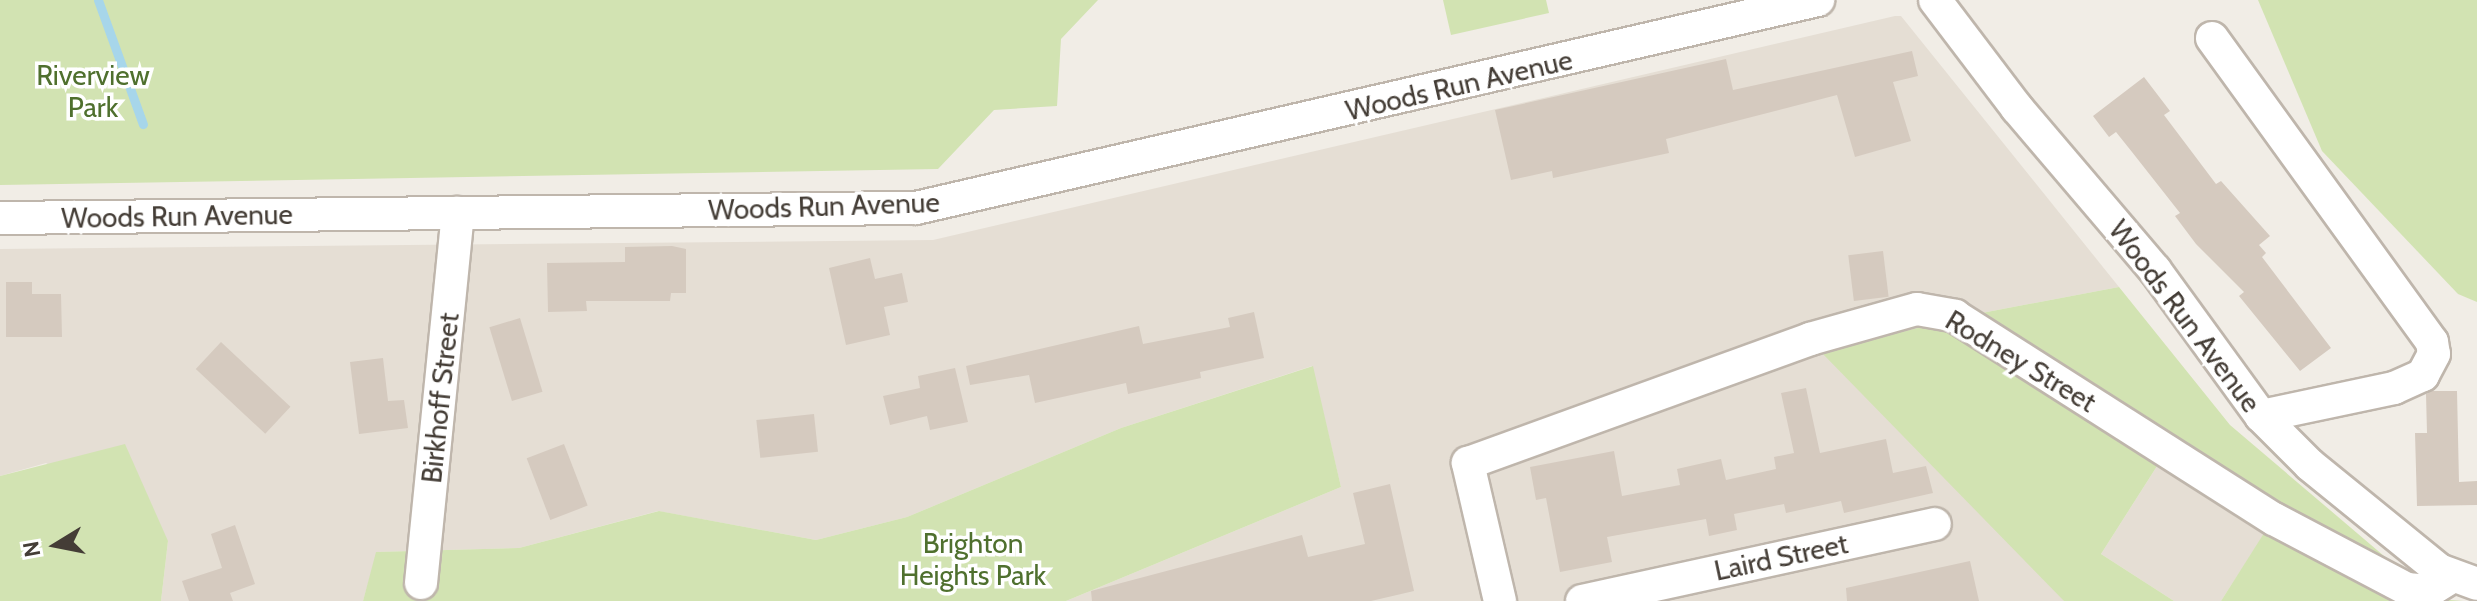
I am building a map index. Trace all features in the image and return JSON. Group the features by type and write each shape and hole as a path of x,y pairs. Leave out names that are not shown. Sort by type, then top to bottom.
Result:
{"street":[{"name":"Woods Run Avenue","path":"0,218 930,206 1818,0"},
{"name":"Woods Run Avenue","path":"1935,0 2017,108 2155,270 2261,416 2310,465 2464,580"},
{"path":"2212,38 2432,342 2434,354 2423,375 2394,388 2261,416"},
{"name":"Birkhoff Street","path":"421,583 458,213"},
{"name":"Rodney Street","path":"1500,601 1468,463 1810,339 1930,309 1955,316 2316,543 2421,593 2464,580"},
{"name":"Laird Street","path":"1582,601 1935,524"}],"shaded area":[{"path":"1901,16 2119,287 1966,316 2064,601 1066,601 1341,487 1312,366 1121,428 907,517 816,540 658,511 519,548 377,552 363,601 161,601 168,541 46,463 0,476 0,249 933,240"},
{"path":"2166,452 2274,519 2221,601 2174,601 2101,554"}],"green space":[{"name":"Riverview Park","path":"0,0 1098,0 1061,39 1057,106 994,110 938,169 0,185"},
{"path":"1443,0 1546,0 1549,13 1451,35"},
{"path":"2258,0 2477,0 2477,302 2458,294 2322,151"},
{"path":"2119,287 2230,425 2384,556 2450,600 2463,601 2221,601 2273,519 2166,452 2101,554 2174,601 2064,601 1821,352 1966,316"},
{"name":"Brighton Heights Park","path":"1313,366 1341,487 1066,601 363,601 376,552 519,548 659,511 816,540 907,517 1121,428"},
{"path":"125,444 168,541 161,601 0,601 0,476"}],"building":[{"path":"1912,51 1918,76 1893,82 1911,141 1855,157 1837,95 1666,139 1669,153 1553,178 1552,171 1511,180 1495,110 1726,59 1733,90"},
{"path":"2144,77 2170,111 2164,115 2216,184 2221,181 2270,236 2259,245 2266,253 2262,257 2331,348 2300,371 2239,296 2244,292 2196,244 2175,216 2180,213 2116,132 2109,137 2093,116"},
{"path":"672,246 686,249 686,293 671,293 670,301 586,301 587,311 548,312 547,263 625,262 625,247"},
{"path":"1883,251 1889,297 1854,301 1848,255"},
{"path":"870,258 875,279 902,273 908,302 884,307 890,335 846,345 829,268"},
{"path":"6,282 32,282 32,294 61,294 62,337 6,337"},
{"path":"1254,312 1264,358 1200,372 1201,378 1128,394 1126,383 1035,403 1029,375 970,385 966,366 1139,326 1143,344 1230,327 1228,318"},
{"path":"520,318 543,392 512,401 489,327"},
{"path":"221,342 290,407 265,434 196,369"},
{"path":"383,358 388,401 404,400 408,428 359,434 350,362"},
{"path":"955,368 968,422 930,430 927,416 890,425 883,396 920,388 918,376"},
{"path":"1806,388 1820,453 1886,439 1893,473 1926,466 1933,493 1844,513 1841,501 1786,513 1784,504 1734,514 1737,530 1709,536 1706,519 1607,537 1612,562 1560,572 1546,498 1536,500 1530,467 1614,451 1622,496 1680,485 1677,469 1721,459 1726,480 1776,469 1774,457 1794,453 1781,393"},
{"path":"2432,391 2457,391 2459,482 2477,481 2477,505 2417,506 2415,433 2427,433 2426,394"},
{"path":"814,414 818,452 760,458 756,420"},
{"path":"564,444 588,506 550,520 527,458"},
{"path":"1390,484 1414,591 1371,601 1092,601 1091,591 1302,535 1308,557 1365,544 1353,493"},
{"path":"235,525 255,584 230,593 233,601 189,601 182,581 222,568 211,534"},
{"path":"1970,561 1979,601 1847,601 1846,588"}],"waterway":[{"path":"98,0 143,124"}]}
